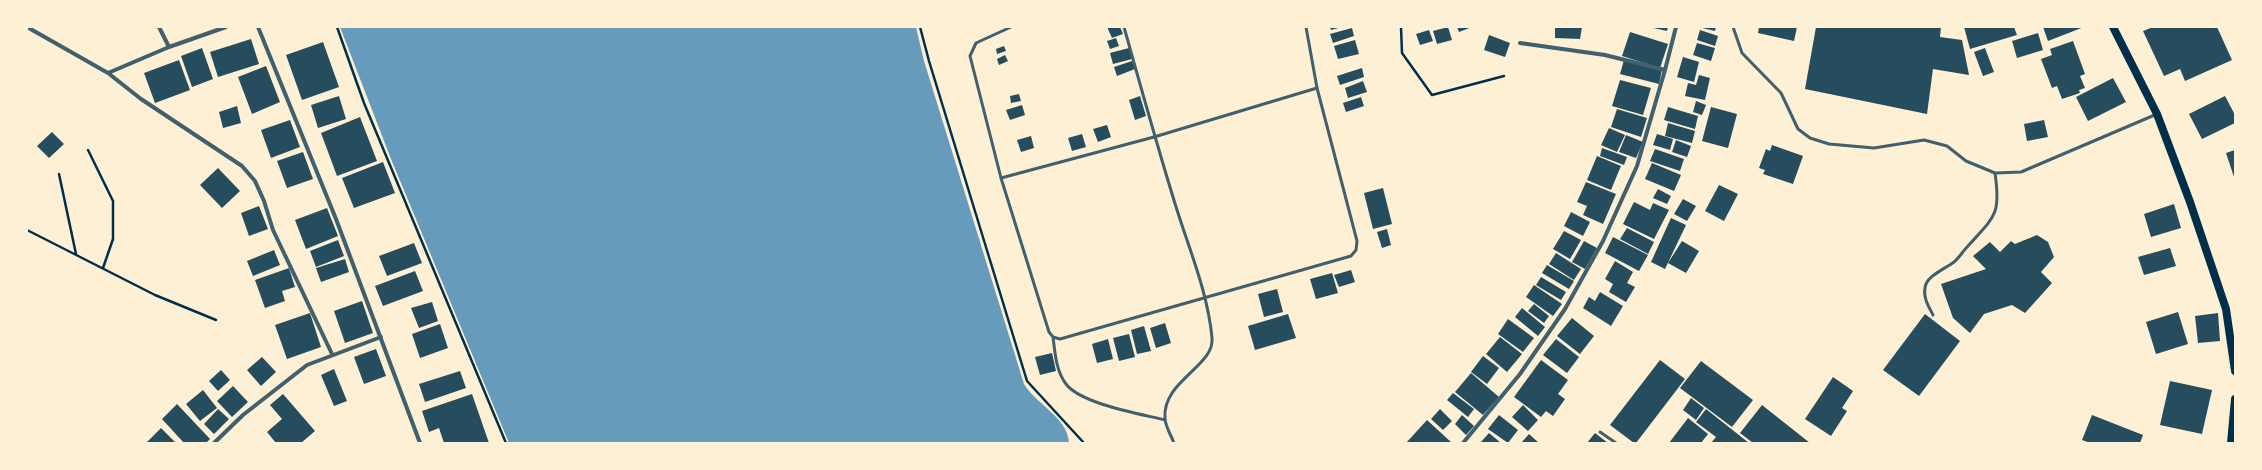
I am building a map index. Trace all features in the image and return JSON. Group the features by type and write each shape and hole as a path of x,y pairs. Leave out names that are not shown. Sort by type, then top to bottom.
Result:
{"main road":[{"path":"2113,27 2157,114 2190,202 2226,309 2235,371"},
{"path":"2231,443 2235,399"}],"street":[{"path":"27,27 108,72 141,99 242,166 255,182 264,201 273,230 332,354"},
{"path":"159,27 169,47"},
{"path":"108,72 169,47 226,27"},
{"path":"258,27 336,219 420,443"},
{"path":"1463,443 1520,374 1565,309 1603,241 1637,166 1666,70 1676,27"},
{"path":"1520,43 1605,55 1666,70"},
{"path":"214,443 243,415 290,376 307,365 332,354 381,337"}],"lane":[{"path":"1011,27 976,43 970,56 1002,178 1049,332 1052,337 1058,369 1066,385 1075,392 1104,405 1165,420"},
{"path":"1124,27 1154,137 1204,297 1213,340 1206,356 1171,393 1165,406 1165,420 1174,443"},
{"path":"1052,337 1060,339 1351,256 1356,250 1357,241 1318,88 1306,27"},
{"path":"1733,27 1742,53 1780,94 1798,129 1810,138 1829,144 1874,148 1924,140 1947,146 1966,161 1995,173 2021,172 2157,114"},
{"path":"1002,178 1154,137 1318,88"},
{"path":"1933,315 1926,300 1925,288 1927,283 1936,274 1955,261 1986,228 1997,212 1999,197 1995,173"},
{"path":"1600,432 1616,443"}],"path":[{"path":"337,27 364,103 506,443"},
{"path":"920,27 929,61 1027,381 1084,443"},
{"path":"1401,27 1402,53 1432,95 1504,76"},
{"path":"88,150 113,201 113,239 103,268"},
{"path":"59,174 76,254"},
{"path":"27,230 155,295 216,320"}],"water":[{"path":"340,27 916,27 924,61 1024,384 1063,426 1069,443 509,443 391,159"}],"building":[{"path":"1107,27 1120,27 1123,34 1112,38"},
{"path":"1330,27 1342,27 1331,30"},
{"path":"1448,27 1452,40 1437,44 1433,31"},
{"path":"1457,27 1472,27 1459,32"},
{"path":"1555,27 1582,27 1580,39 1555,38"},
{"path":"1649,27 1668,27 1667,31"},
{"path":"1698,27 1716,27 1715,31"},
{"path":"1759,27 1797,27 1794,41 1758,33"},
{"path":"1816,27 1941,27 1940,37 1962,40 1969,75 1933,69 1927,114 1805,89"},
{"path":"1964,27 2014,27 2017,35 1970,49"},
{"path":"2043,27 2084,27 2048,41"},
{"path":"2153,27 2217,27 2232,60 2185,81 2180,69 2164,76 2143,31"},
{"path":"1352,28 1354,36 1333,43 1330,34"},
{"path":"1429,30 1433,41 1420,45 1416,34"},
{"path":"1700,30 1718,36 1715,46 1697,40"},
{"path":"1630,32 1668,44 1660,68 1622,56"},
{"path":"2038,33 2043,50 2017,58 2012,41"},
{"path":"1489,35 1510,43 1505,57 1484,50"},
{"path":"1116,38 1119,46 1110,49 1107,41"},
{"path":"251,39 259,64 218,77 210,52"},
{"path":"1355,40 1359,54 1338,59 1334,46"},
{"path":"2073,41 2085,74 2080,76 2085,88 2079,90 2080,93 2062,99 2057,86 2052,88 2041,59 2052,55 2050,49"},
{"path":"323,42 339,87 302,100 286,55"},
{"path":"1697,43 1715,48 1711,61 1693,55"},
{"path":"1004,46 1006,51 997,54 996,49"},
{"path":"202,48 213,79 192,87 181,56"},
{"path":"1129,48 1132,59 1113,64 1110,53"},
{"path":"1985,48 1994,72 1983,76 1974,52"},
{"path":"1005,55 1008,61 999,65 997,59"},
{"path":"1683,57 1699,62 1694,82 1677,77"},
{"path":"179,60 190,90 155,103 144,73"},
{"path":"1624,60 1662,70 1659,84 1620,74"},
{"path":"1132,61 1135,69 1117,76 1114,67"},
{"path":"266,66 280,102 252,114 238,77"},
{"path":"1362,68 1364,77 1340,85 1337,76"},
{"path":"1699,75 1710,78 1705,100 1685,96 1688,83 1696,85"},
{"path":"2113,78 2126,102 2088,121 2076,97"},
{"path":"1620,80 1651,88 1643,115 1612,106"},
{"path":"1363,81 1367,92 1348,98 1345,88"},
{"path":"1019,94 1021,101 1011,103 1010,96"},
{"path":"339,96 346,119 318,128 311,105"},
{"path":"1140,96 1146,116 1135,120 1129,100"},
{"path":"2225,96 2235,115 2235,123 2202,139 2189,114"},
{"path":"1361,97 1364,106 1346,112 1343,103"},
{"path":"1696,101 1706,105 1702,115 1693,112"},
{"path":"1022,105 1025,115 1010,120 1006,110"},
{"path":"237,106 241,123 223,128 219,112"},
{"path":"1668,107 1698,116 1695,129 1664,120"},
{"path":"1711,107 1737,114 1728,148 1702,141"},
{"path":"1617,109 1647,118 1641,137 1611,127"},
{"path":"360,117 377,161 337,176 321,133"},
{"path":"290,120 300,147 271,158 261,130"},
{"path":"2044,120 2048,137 2027,141 2024,124"},
{"path":"1668,123 1695,131 1692,143 1665,136"},
{"path":"1107,125 1111,137 1098,142 1093,129"},
{"path":"1609,128 1625,135 1617,152 1601,145"},
{"path":"52,132 64,144 49,158 37,146"},
{"path":"1082,134 1086,147 1072,151 1068,138"},
{"path":"1657,134 1673,139 1670,150 1653,145"},
{"path":"1626,135 1643,142 1636,158 1619,152"},
{"path":"1031,136 1034,148 1021,152 1017,140"},
{"path":"1676,140 1691,146 1687,157 1672,152"},
{"path":"1772,145 1803,156 1793,184 1763,174 1765,170 1759,168 1766,149 1770,151"},
{"path":"1602,148 1627,157 1624,165 1600,156"},
{"path":"1655,149 1684,159 1680,171 1650,161"},
{"path":"2235,150 2235,180 2226,153"},
{"path":"303,152 313,179 287,188 277,161"},
{"path":"1597,156 1621,166 1611,190 1587,180"},
{"path":"383,162 395,193 354,208 342,178"},
{"path":"1652,163 1681,175 1674,191 1645,179"},
{"path":"218,168 240,191 222,208 200,185"},
{"path":"1586,182 1616,194 1603,224 1583,215 1587,206 1577,202"},
{"path":"1719,185 1738,194 1724,221 1705,211"},
{"path":"1383,188 1392,224 1373,229 1364,193"},
{"path":"1658,189 1671,196 1667,204 1653,198"},
{"path":"1683,199 1696,206 1687,221 1674,214"},
{"path":"1634,202 1650,210 1653,203 1669,210 1654,239 1623,224"},
{"path":"2174,204 2181,228 2151,237 2144,214"},
{"path":"259,206 268,229 249,236 241,213"},
{"path":"327,208 338,236 306,249 295,220"},
{"path":"1571,212 1590,222 1583,236 1564,226"},
{"path":"1671,218 1686,225 1665,269 1651,262"},
{"path":"1627,228 1654,242 1648,254 1620,239"},
{"path":"1387,229 1391,245 1382,248 1377,232"},
{"path":"1564,231 1581,240 1570,259 1553,249"},
{"path":"2037,235 2048,242 2054,257 2041,272 2052,283 2025,313 2012,305 1984,314 1970,333 1953,318 1941,284 1986,269 1973,256 1990,242 2000,252 2011,241 2015,244"},
{"path":"1613,237 1648,255 1639,271 1605,253"},
{"path":"338,240 344,256 316,267 310,251"},
{"path":"1584,241 1597,248 1585,269 1572,262"},
{"path":"1682,241 1699,251 1686,273 1668,263"},
{"path":"414,243 422,263 387,276 379,256"},
{"path":"2170,248 2176,266 2144,275 2138,257"},
{"path":"274,250 280,265 253,276 247,261"},
{"path":"1556,253 1581,269 1574,280 1549,264"},
{"path":"345,259 349,272 321,282 316,268"},
{"path":"1615,261 1633,272 1627,283 1635,287 1626,302 1609,292 1613,284 1605,279"},
{"path":"1547,265 1574,281 1569,289 1542,273"},
{"path":"289,268 295,287 282,291 285,301 265,308 255,280"},
{"path":"1351,270 1355,282 1339,287 1334,275"},
{"path":"415,271 423,291 383,306 375,286"},
{"path":"1332,273 1338,293 1316,299 1310,279"},
{"path":"1541,277 1566,292 1561,300 1536,285"},
{"path":"1534,285 1562,304 1553,316 1526,297"},
{"path":"1277,289 1283,312 1264,317 1258,294"},
{"path":"1600,292 1623,306 1611,326 1583,308 1589,297 1595,301"},
{"path":"362,301 373,333 345,343 334,311"},
{"path":"432,302 438,321 419,328 411,308"},
{"path":"1534,304 1549,316 1544,323 1528,311"},
{"path":"1522,308 1545,327 1538,336 1515,317"},
{"path":"2178,312 2188,344 2156,354 2146,322"},
{"path":"310,313 321,347 287,359 275,325"},
{"path":"2218,313 2220,341 2198,343 2195,316"},
{"path":"1288,314 1296,338 1255,350 1248,326"},
{"path":"1925,314 1960,341 1919,396 1883,370"},
{"path":"1572,318 1594,336 1580,354 1557,336"},
{"path":"1508,319 1534,338 1523,352 1498,334"},
{"path":"1165,323 1171,343 1156,348 1150,328"},
{"path":"440,324 448,348 420,358 412,334"},
{"path":"1144,326 1151,351 1137,354 1131,330"},
{"path":"1129,334 1135,357 1119,361 1113,338"},
{"path":"1500,337 1522,354 1507,372 1486,354"},
{"path":"1108,339 1113,359 1097,363 1092,344"},
{"path":"1556,339 1579,357 1567,373 1543,355"},
{"path":"376,349 386,376 364,384 354,357"},
{"path":"1052,353 1056,371 1040,375 1035,357"},
{"path":"1483,356 1499,368 1487,384 1471,372"},
{"path":"262,357 276,372 261,386 247,370"},
{"path":"1541,360 1568,380 1558,394 1565,399 1553,416 1546,411 1541,417 1514,397"},
{"path":"1660,360 1685,379 1636,443 1634,443 1610,425"},
{"path":"1701,361 1753,400 1732,427 1680,388"},
{"path":"334,369 347,401 334,406 321,375"},
{"path":"221,370 230,380 218,391 209,381"},
{"path":"460,371 466,388 425,402 419,384"},
{"path":"1471,373 1499,397 1483,415 1455,392"},
{"path":"1833,377 1853,391 1842,408 1847,411 1831,436 1805,419"},
{"path":"2170,381 2212,390 2202,434 2160,425"},
{"path":"233,386 248,402 232,417 217,401"},
{"path":"203,390 217,408 200,421 186,404"},
{"path":"1453,393 1474,409 1468,417 1447,400"},
{"path":"283,394 315,431 301,443 276,443 267,432 282,419 270,405"},
{"path":"472,394 489,443 444,443 439,428 429,432 422,411"},
{"path":"1691,398 1704,408 1696,420 1683,410"},
{"path":"177,404 210,439 206,443 184,443 162,419"},
{"path":"1523,405 1538,420 1528,431 1512,417"},
{"path":"1762,405 1810,443 1753,443 1740,433"},
{"path":"218,409 229,419 214,434 204,424"},
{"path":"1440,409 1452,421 1443,430 1431,419"},
{"path":"1706,409 1749,443 1711,443 1716,437 1696,422"},
{"path":"1462,415 1474,426 1466,435 1455,424"},
{"path":"1499,415 1518,430 1508,443 1488,429"},
{"path":"2092,415 2143,435 2140,443 2090,443 2082,440"},
{"path":"1688,418 1708,434 1701,443 1669,443"},
{"path":"1427,420 1452,443 1406,443"},
{"path":"161,428 176,443 147,442"},
{"path":"1489,433 1501,443 1480,443"},
{"path":"1595,433 1608,443 1587,443"},
{"path":"1529,434 1539,443 1521,443"}]}
